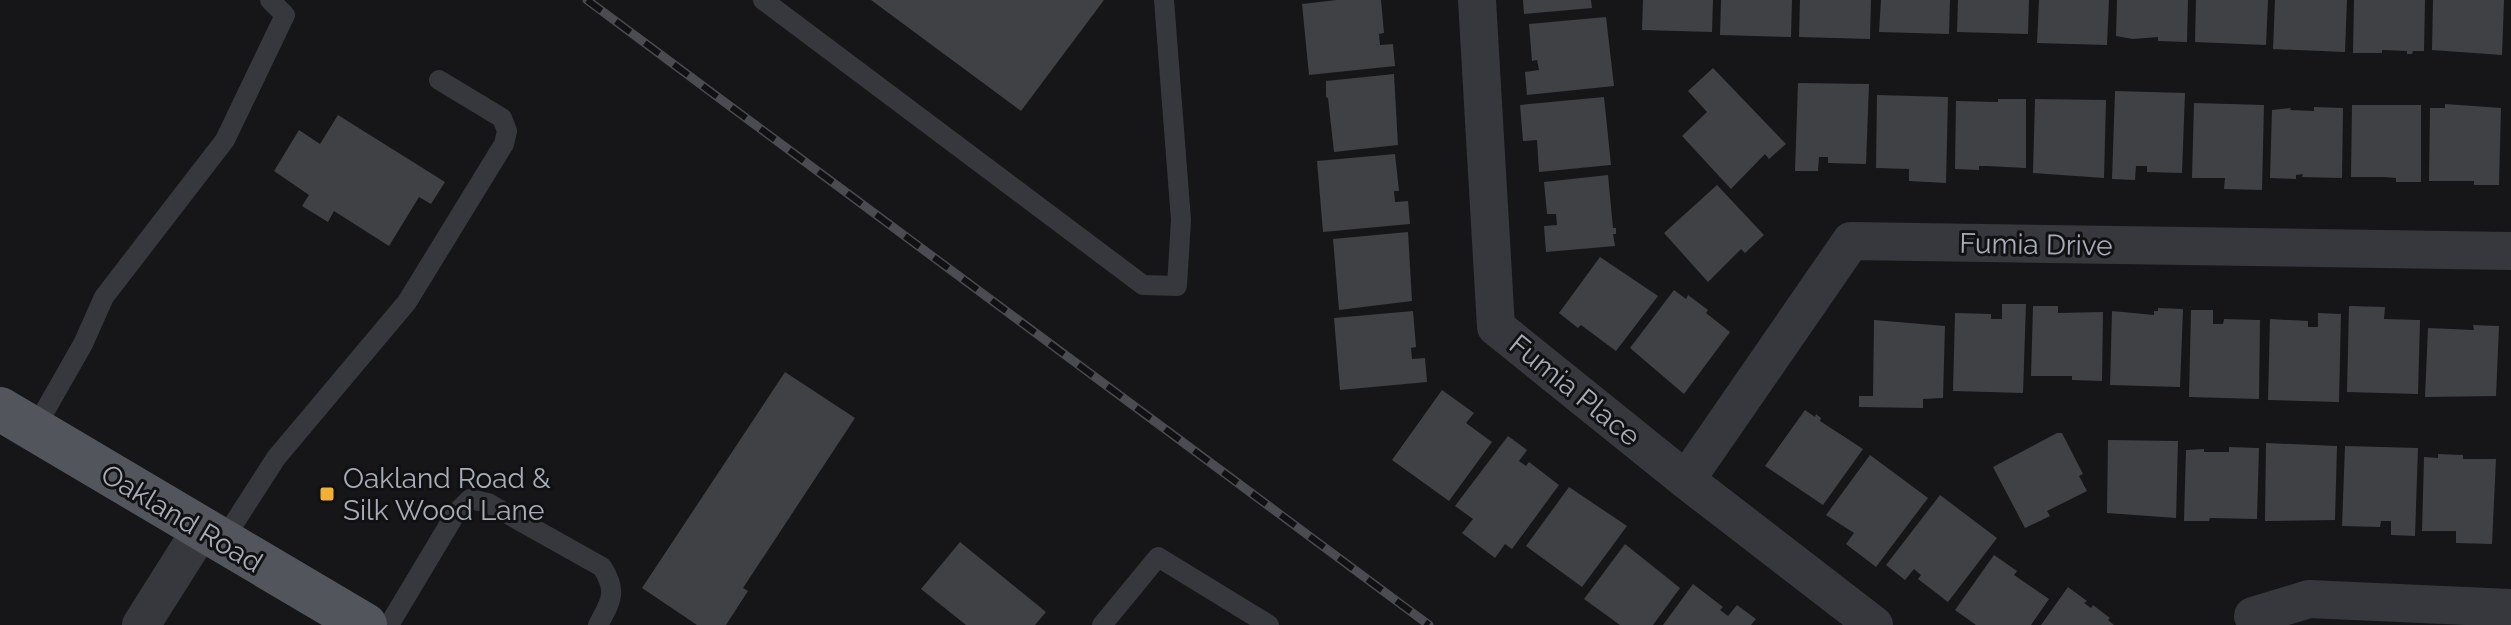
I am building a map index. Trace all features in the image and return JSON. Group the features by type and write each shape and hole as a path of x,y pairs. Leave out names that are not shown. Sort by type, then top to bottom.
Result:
{"main road":[{"name":"Oakland Road","path":"17,420 365,625"}],"street":[{"name":"Fumia Place","path":"1477,0 1496,327 1686,480 1874,625"},
{"name":"Fumia Drive","path":"1686,480 1851,241 2511,251"},
{"path":"141,625 212,536"},
{"path":"2253,616 2309,599 2511,608"}],"lane":[{"path":"17,420 83,344 104,297 225,140 285,15 270,0"},
{"path":"763,0 1143,285 1177,286 1181,220 1164,0"},
{"path":"212,536 407,302 504,144 507,131 502,118 439,80"},
{"path":"389,625 456,513 470,499 488,503 602,567 611,581 611,601 598,625"},
{"path":"1102,625 1158,557 1269,625"}],"building":[{"path":"871,0 1104,0 1021,111"},
{"path":"1381,0 1384,33 1379,34 1380,45 1393,44 1395,66 1309,75 1302,4"},
{"path":"1523,0 1591,0 1592,8 1524,14"},
{"path":"1643,0 1713,0 1712,32 1642,30"},
{"path":"1721,0 1792,0 1791,37 1720,35"},
{"path":"1800,0 1871,0 1870,39 1799,37"},
{"path":"1881,0 1950,0 1949,34 1879,32"},
{"path":"1958,0 2029,0 2028,34 1957,32"},
{"path":"2039,0 2109,0 2107,45 2037,43"},
{"path":"2117,0 2188,0 2187,42 2158,41 2158,37 2133,39 2116,36"},
{"path":"2196,0 2268,0 2266,45 2195,42"},
{"path":"2275,0 2347,0 2345,52 2273,49"},
{"path":"2354,0 2425,0 2424,51 2413,51 2412,54 2382,50 2382,53 2353,53"},
{"path":"2433,0 2504,0 2502,55 2432,50"},
{"path":"1606,17 1614,86 1527,95 1525,72 1539,70 1537,60 1532,61 1529,24"},
{"path":"1713,68 1786,144 1769,159 1765,154 1731,189 1682,136 1707,112 1688,91"},
{"path":"1394,74 1398,145 1334,152 1326,81"},
{"path":"1798,83 1869,84 1866,164 1828,163 1828,157 1819,157 1818,171 1795,171"},
{"path":"2115,91 2185,93 2182,173 2147,172 2147,166 2136,166 2135,180 2112,179"},
{"path":"1877,95 1948,97 1946,183 1909,181 1909,169 1876,168"},
{"path":"1604,97 1611,165 1539,172 1537,140 1523,141 1520,105"},
{"path":"1998,99 2026,99 2026,168 1979,166 1979,170 1955,169 1956,101 1998,102"},
{"path":"2035,99 2106,100 2104,178 2033,173"},
{"path":"2194,103 2264,105 2262,190 2224,189 2225,178 2192,178"},
{"path":"2445,104 2501,108 2499,185 2474,185 2474,181 2429,181 2430,108 2445,108"},
{"path":"2352,105 2421,105 2421,182 2351,177"},
{"path":"2314,107 2343,108 2342,178 2302,177 2303,174 2296,175 2296,179 2270,178 2272,110 2291,108 2314,111"},
{"path":"338,115 445,182 431,204 419,197 389,246 334,211 328,222 302,206 309,195 274,171 299,130 320,144"},
{"path":"1395,154 1399,191 1394,191 1395,202 1408,201 1410,224 1323,232 1317,161"},
{"path":"1608,175 1613,228 1616,228 1616,234 1613,234 1615,246 1546,252 1544,226 1557,225 1556,214 1547,214 1544,182"},
{"path":"1717,185 1764,235 1745,253 1741,249 1708,282 1664,233"},
{"path":"1408,232 1412,301 1339,310 1333,239"},
{"path":"1600,257 1658,296 1616,351 1559,313"},
{"path":"1674,290 1686,299 1688,295 1708,310 1706,313 1730,332 1684,394 1630,348"},
{"path":"2002,304 2026,304 2023,393 1953,391 1955,313 1991,314 1991,319 2002,319"},
{"path":"2033,306 2058,306 2058,313 2103,312 2102,381 2072,380 2072,376 2031,376"},
{"path":"2349,306 2385,307 2384,319 2420,320 2418,394 2347,392"},
{"path":"2158,308 2183,309 2180,387 2110,385 2112,311 2154,315"},
{"path":"2191,310 2213,310 2213,324 2223,324 2224,319 2260,320 2259,399 2189,397"},
{"path":"1413,311 1416,347 1411,348 1412,359 1425,358 1427,382 1340,390 1334,318"},
{"path":"2318,313 2341,314 2339,402 2268,400 2270,319 2308,321 2308,327 2318,327"},
{"path":"1874,320 1945,326 1943,398 1923,399 1923,408 1859,407 1859,396 1873,396"},
{"path":"2473,325 2499,326 2496,396 2425,397 2428,328 2474,330"},
{"path":"785,372 855,418 743,588 748,591 726,625 697,625 642,588"},
{"path":"1442,390 1474,413 1466,423 1492,442 1449,501 1392,460"},
{"path":"1805,410 1815,417 1816,414 1820,421 1863,449 1823,505 1765,466"},
{"path":"2062,433 2083,474 2079,476 2087,491 2047,511 2050,516 2025,528 1993,467"},
{"path":"1508,436 1527,450 1519,461 1526,466 1529,462 1559,485 1512,549 1505,544 1495,558 1462,533 1473,519 1455,506"},
{"path":"2108,440 2178,441 2176,518 2107,513"},
{"path":"2266,443 2337,446 2335,520 2265,521"},
{"path":"2345,446 2418,448 2415,536 2391,535 2391,521 2381,521 2380,527 2342,526"},
{"path":"2229,447 2259,448 2257,519 2184,521 2186,450 2229,452"},
{"path":"2438,454 2463,455 2463,459 2496,459 2492,544 2456,543 2456,531 2422,531 2424,457 2438,458"},
{"path":"1870,455 1928,498 1876,567 1846,544 1854,533 1826,515"},
{"path":"1569,487 1627,526 1582,587 1526,546"},
{"path":"1940,495 1997,538 1948,602 1918,579 1921,575 1914,569 1905,580 1886,565"},
{"path":"960,542 1046,612 1035,625 966,625 921,589"},
{"path":"1625,544 1680,588 1653,625 1620,625 1584,599"},
{"path":"1994,555 2017,571 2014,575 2049,599 2031,625 1976,625 1955,610"},
{"path":"1693,584 1723,607 1720,610 1728,616 1737,605 1756,619 1751,625 1663,625"},
{"path":"2068,587 2087,601 2084,603 2091,608 2093,605 2110,618 2108,620 2114,625 2041,625"}],"railway":[{"path":"587,0 1429,625"}],"place":[{"name":"Oakland Road & Silk Wood Lane","path":"327,494"}]}
